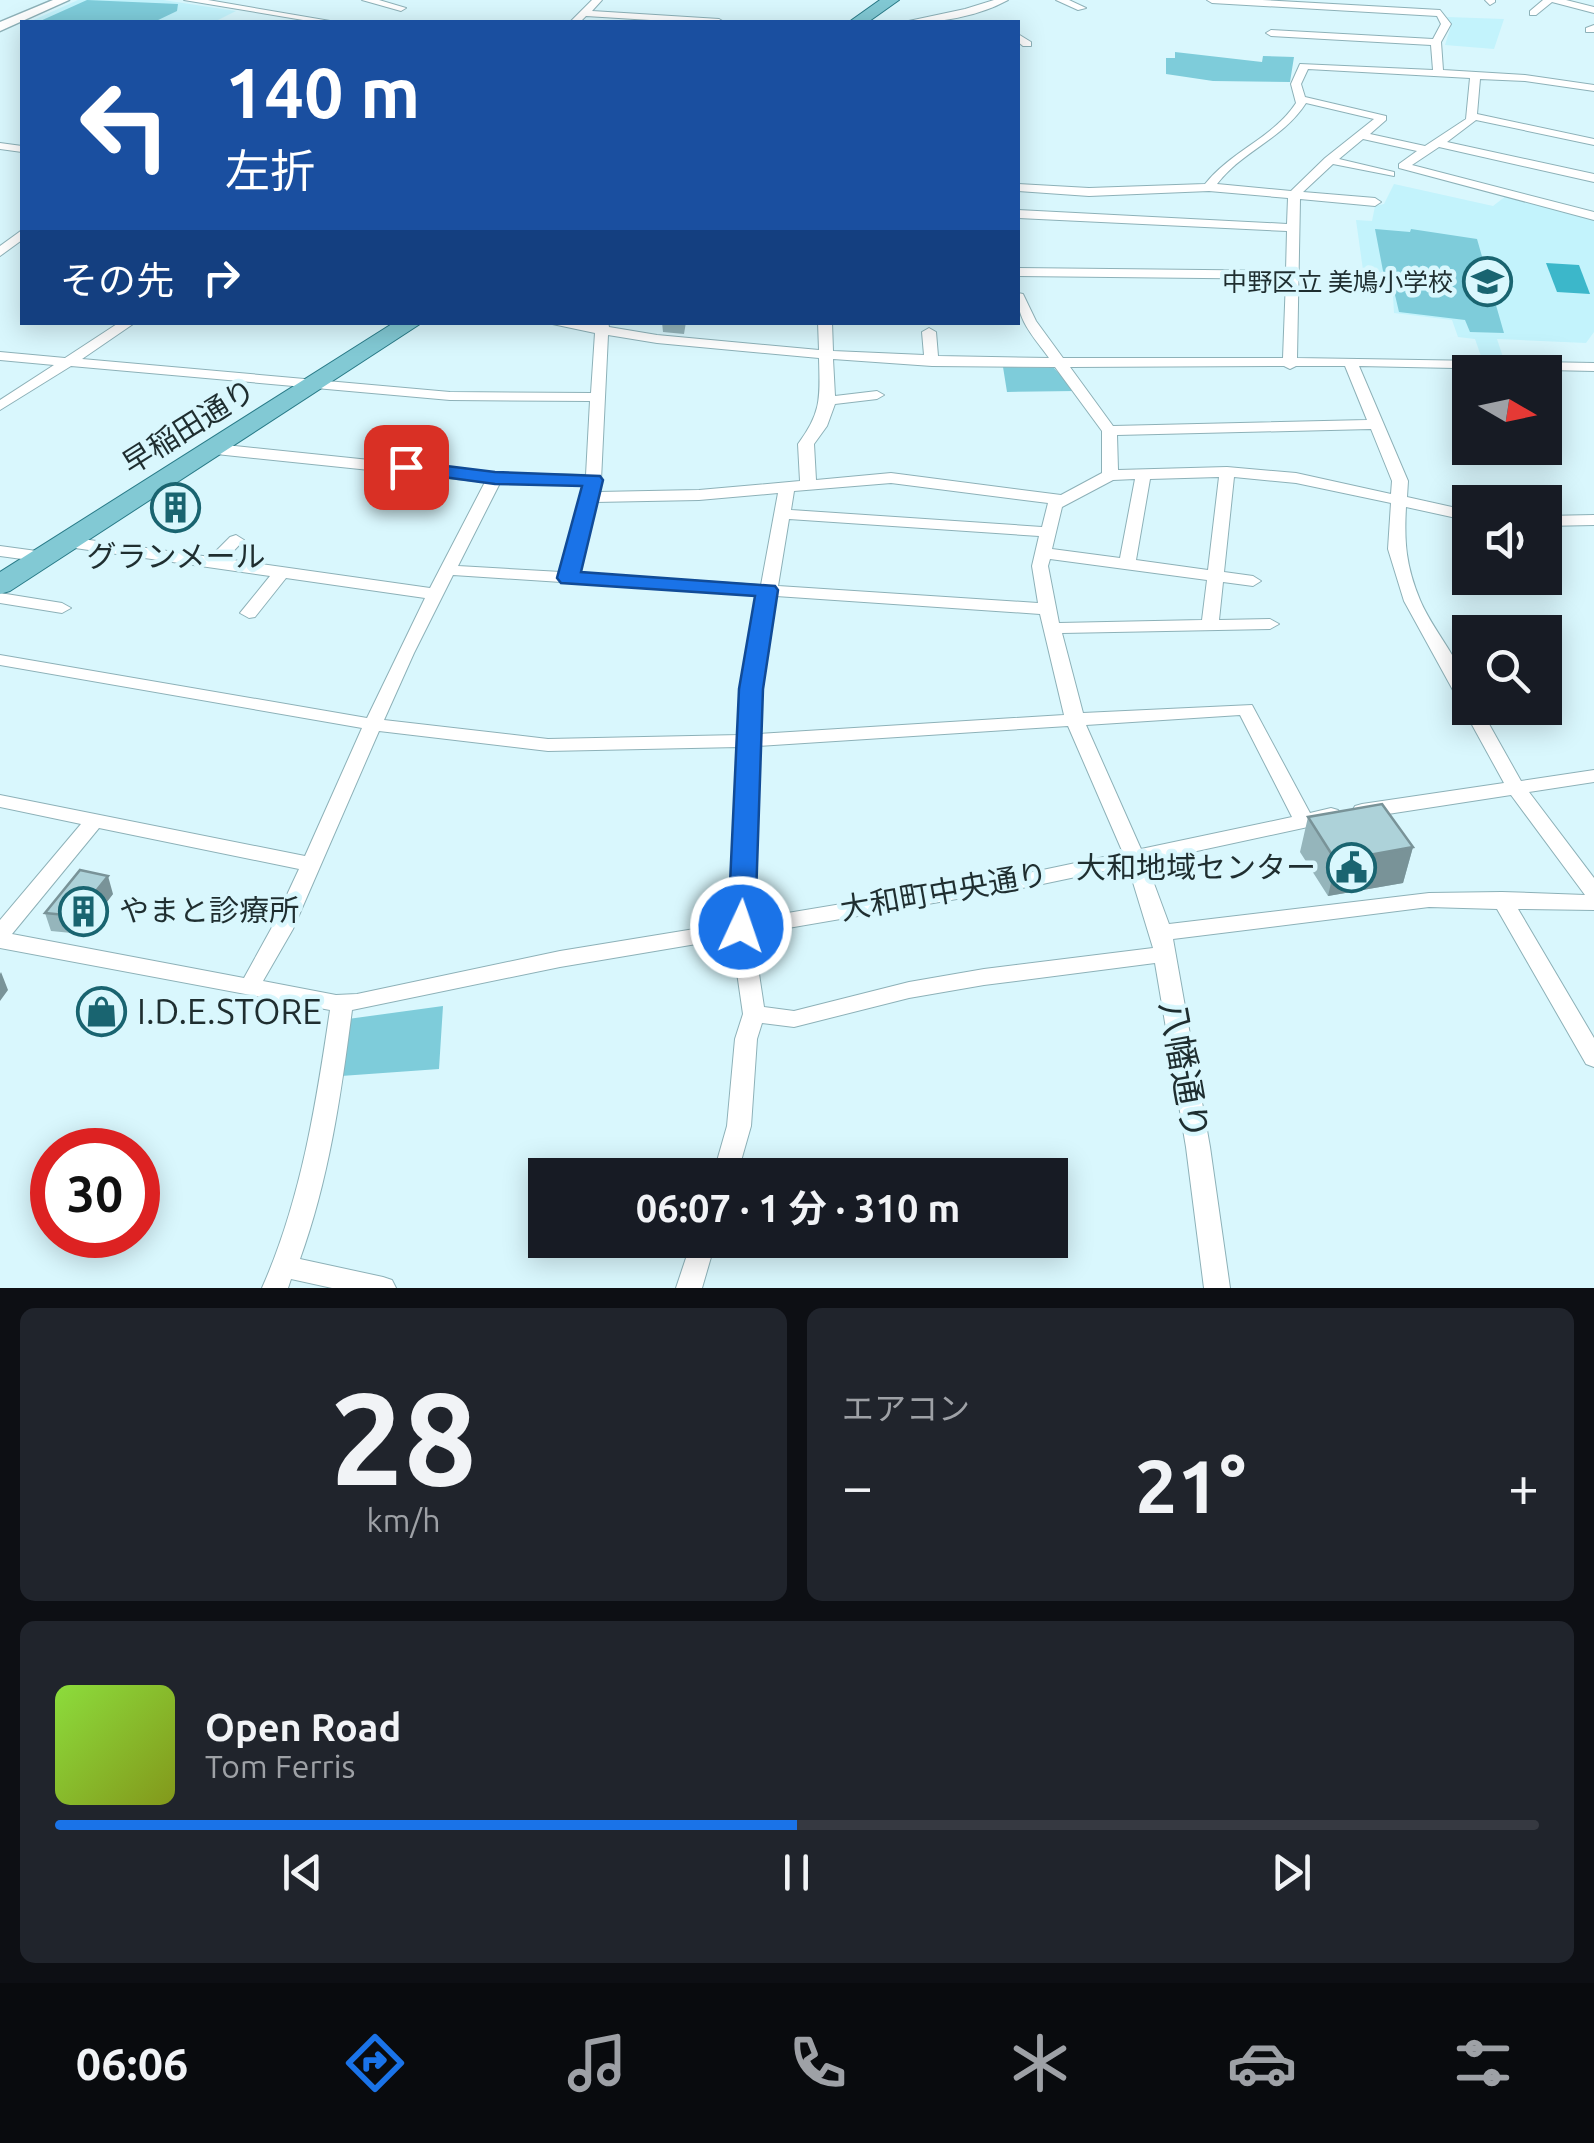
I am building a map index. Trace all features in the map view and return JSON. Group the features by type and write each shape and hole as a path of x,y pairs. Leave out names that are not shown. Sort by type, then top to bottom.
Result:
{"main road":[{"path":"860,20 891,0"},
{"name":"早稲田通り","path":"0,585 407,325"}],"street":[{"path":"189,0 316,20"},
{"path":"367,0 401,4"},
{"path":"577,20 597,0"},
{"path":"933,20 968,17 1002,0"},
{"path":"1061,0 1082,8"},
{"path":"1212,0 1440,13 1446,24 1436,42 1438,73"},
{"path":"1533,14 1552,0 1594,10"},
{"path":"0,28 56,1"},
{"path":"286,16 314,8"},
{"path":"585,13 689,20"},
{"path":"1271,32 1436,42"},
{"path":"1326,64 1327,36"},
{"path":"1209,188 1236,158 1292,121 1301,98 1296,84 1304,66 1326,64 1525,78 1594,88"},
{"path":"1475,76 1473,116 1403,166 1594,216"},
{"path":"1290,365 1294,195 1329,160 1382,118 1301,98"},
{"path":"1473,116 1594,142"},
{"path":"1361,135 1426,150"},
{"path":"1438,143 1594,178"},
{"path":"1329,160 1390,174"},
{"path":"1020,187 1089,192 1209,188 1375,202"},
{"path":"1020,214 1293,228"},
{"path":"0,252 14,240"},
{"path":"1020,272 1292,274"},
{"path":"1020,300 1060,366 1109,432 1110,476"},
{"path":"0,406 125,325"},
{"path":"808,484 806,444 820,426 828,402 825,325"},
{"path":"568,578 591,489 601,327 750,352 932,362 1060,366 1351,364 1593,370"},
{"path":"929,332 932,362"},
{"path":"0,356 450,396 596,398"},
{"path":"1351,364 1400,481 1396,549 1412,601 1461,696 1516,788 1594,893"},
{"path":"828,402 877,395"},
{"path":"1109,432 1376,424"},
{"path":"216,449 591,489 787,488 891,478 1060,500 1110,476 1227,472 1296,478 1452,512"},
{"path":"1210,625 1227,472"},
{"path":"1126,564 1144,475"},
{"path":"250,986 282,929 406,653 495,478"},
{"path":"730,1158 739,1126 746,1039 754,1014 741,927 751,689 787,488"},
{"name":"八幡通り","path":"1060,500 1055,505 1040,566 1047,609 1075,720 1134,856 1162,944 1198,1148 1217,1288"},
{"path":"785,514 1047,532"},
{"path":"1562,521 1594,520"},
{"path":"214,562 236,540"},
{"path":"68,542 436,594"},
{"path":"0,551 44,557"},
{"path":"1042,553 1253,581"},
{"path":"448,570 1047,609"},
{"path":"249,613 282,572"},
{"path":"0,598 62,608"},
{"path":"1052,628 1270,624"},
{"path":"0,660 376,725 548,745 750,740 1246,709 1304,819"},
{"name":"大和町中央通り","path":"0,937 342,1003 741,927 1033,879 1304,819 1594,776"},
{"path":"0,801 310,864"},
{"path":"0,937 94,820"},
{"path":"754,1014 794,1019 909,990 1348,908 1429,900 1594,902"},
{"path":"1502,900 1594,1058"},
{"path":"342,1003 331,1085 280,1278 383,1288"},
{"path":"688,1288 698,1258"}],"shaded area":[{"path":"78,0 163,0 236,11 218,20 33,20"},
{"path":"87,0 178,4 177,11 158,20 42,20"},
{"path":"1447,17 1504,19 1494,49 1445,45 1451,26"},
{"path":"1175,52 1262,62 1263,56 1294,57 1290,82 1213,81 1166,74 1166,58 1175,58"},
{"name":"中野区立 美鳩小学校","path":"1394,184 1493,206 1506,196 1594,217 1594,332 1586,343 1497,339 1502,355 1481,355 1475,339 1458,337 1452,320 1394,313 1393,296 1383,293 1380,272 1363,270 1356,220 1372,221 1375,206 1384,204"},
{"path":"1375,229 1411,229 1477,239 1504,333 1470,332 1465,320 1399,312 1395,295 1387,292"},
{"path":"1546,263 1579,265 1590,294 1557,292"},
{"path":"1003,367 1054,368 1075,391 1007,392"},
{"path":"443,1006 439,1069 341,1076 348,1019"}],"building":[{"path":"1382,804 1413,847 1336,861 1308,817"},
{"path":"80,870 108,876 76,916 45,913"}],"place":[{"name":"中野区立 美鳩小学校","path":"1488,282"},
{"name":"グランメール","path":"176,508"},
{"name":"大和地域センター","path":"1351,868"},
{"name":"やまと診療所","path":"84,911"},
{"name":"I.D.E.STORE","path":"102,1012"}],"route":[{"path":"406,467 495,478 593,480 568,578 767,590 751,689 741,927"}]}
